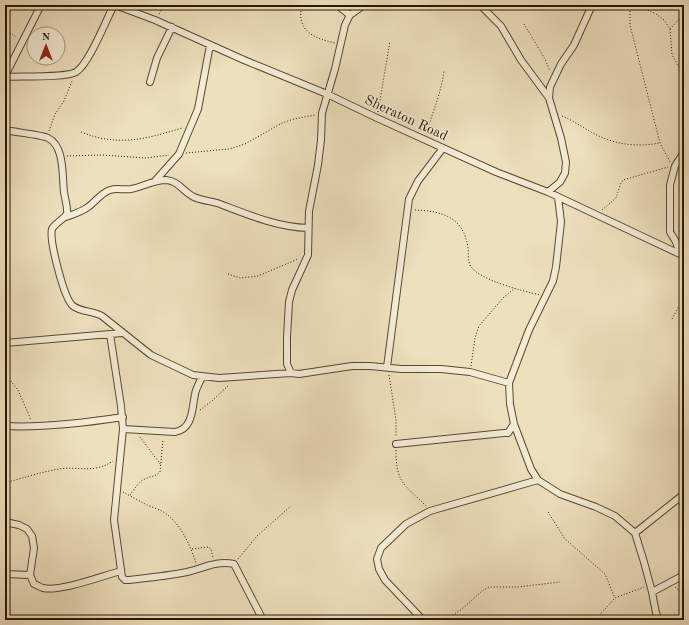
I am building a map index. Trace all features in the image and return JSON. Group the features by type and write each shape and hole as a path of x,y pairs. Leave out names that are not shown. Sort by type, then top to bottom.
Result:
{"street":[{"path":"41,5 5,76 62,75 75,72 81,68 87,59 114,5"},
{"name":"Sheraton Road","path":"114,5 172,27 244,60 327,94 496,172 548,192 682,255"},
{"path":"337,5 350,15"},
{"path":"291,372 287,364 289,302 292,290 308,255 309,212 321,140 322,113 335,70 345,25 350,15 364,5"},
{"path":"480,5 501,26 520,60 549,98 566,162 565,173 560,182 548,192"},
{"path":"549,98 550,86 553,78 574,45 592,5"},
{"path":"150,82 157,58 172,27"},
{"path":"154,182 179,154 198,109 210,45"},
{"path":"5,130 48,137 55,143 63,165 63,184 68,211 66,217"},
{"path":"387,367 406,210 409,198 415,186 443,148"},
{"path":"682,255 670,232 670,192 675,166 684,152"},
{"path":"308,228 293,228 274,223 200,199 192,196 181,186 172,181 165,180 131,189 110,190 89,206 66,217 54,227 52,231 52,238 59,272 69,301 78,309 93,312 102,316 151,355 184,372 202,377 237,377 291,372 299,374 352,366 370,366 401,369 441,369 470,372 509,383"},
{"path":"558,197 560,222 556,267 553,281 529,330 509,383 510,404 514,424 531,469 538,480 560,494 596,507 615,516 635,533 659,620"},
{"path":"5,343 122,333"},
{"path":"110,334 124,428 114,520 122,577 125,580 129,580 183,573 215,563 224,562 234,564 263,620"},
{"path":"124,428 167,432 180,432 185,429 192,414 195,393 202,377"},
{"path":"5,426 33,426 96,421 123,417"},
{"path":"396,444 508,433 514,424"},
{"path":"423,620 385,580 379,569 377,559 381,548 406,524 430,511 538,480"},
{"path":"635,533 684,494"},
{"path":"5,522 27,529 32,536 34,548 30,575 34,584 43,588 52,589 68,586 120,571"},
{"path":"5,574 30,575"},
{"path":"652,592 684,575"}],"path":[{"path":"9,31 10,5"},
{"path":"155,20 164,5"},
{"path":"302,5 300,11 302,25 306,31 315,37 341,45"},
{"path":"595,215 616,198 619,186 623,180 671,166 660,143 630,25 630,5"},
{"path":"638,5 656,14 664,20 670,29 672,55 684,76"},
{"path":"670,29 684,15"},
{"path":"524,24 553,78"},
{"path":"5,29 22,42"},
{"path":"377,118 380,93 390,41"},
{"path":"424,140 438,102 444,71"},
{"path":"48,137 54,114 64,101 75,72"},
{"path":"60,157 102,155 146,158 229,149 245,144 282,123 322,113"},
{"path":"554,113 567,118 601,137 614,141 630,145 646,146 660,143"},
{"path":"81,132 104,139 132,140 148,138 190,126"},
{"path":"406,210 428,210 439,212 450,217 459,224 464,231 467,239 470,267 477,274 515,288 546,297"},
{"path":"228,274 240,278 258,276 308,255"},
{"path":"470,372 475,338 479,326 503,298 515,288"},
{"path":"672,319 684,297"},
{"path":"5,374 18,390 33,426"},
{"path":"192,414 213,400 237,377"},
{"path":"135,429 161,466"},
{"path":"130,496 142,481 146,478 156,476 160,472 162,446 167,432"},
{"path":"5,483 60,469 100,468 121,456"},
{"path":"117,489 164,512 169,516 184,534 192,549 198,569"},
{"path":"234,564 257,536 291,506"},
{"path":"548,512 565,539 605,574 615,598"},
{"path":"192,549 208,547 211,549 215,563"},
{"path":"445,620 462,609 482,591 489,587 518,587 560,582"},
{"path":"672,582 678,590 684,594"},
{"path":"595,620 615,598 650,584"},
{"path":"597,617 600,620"}]}
